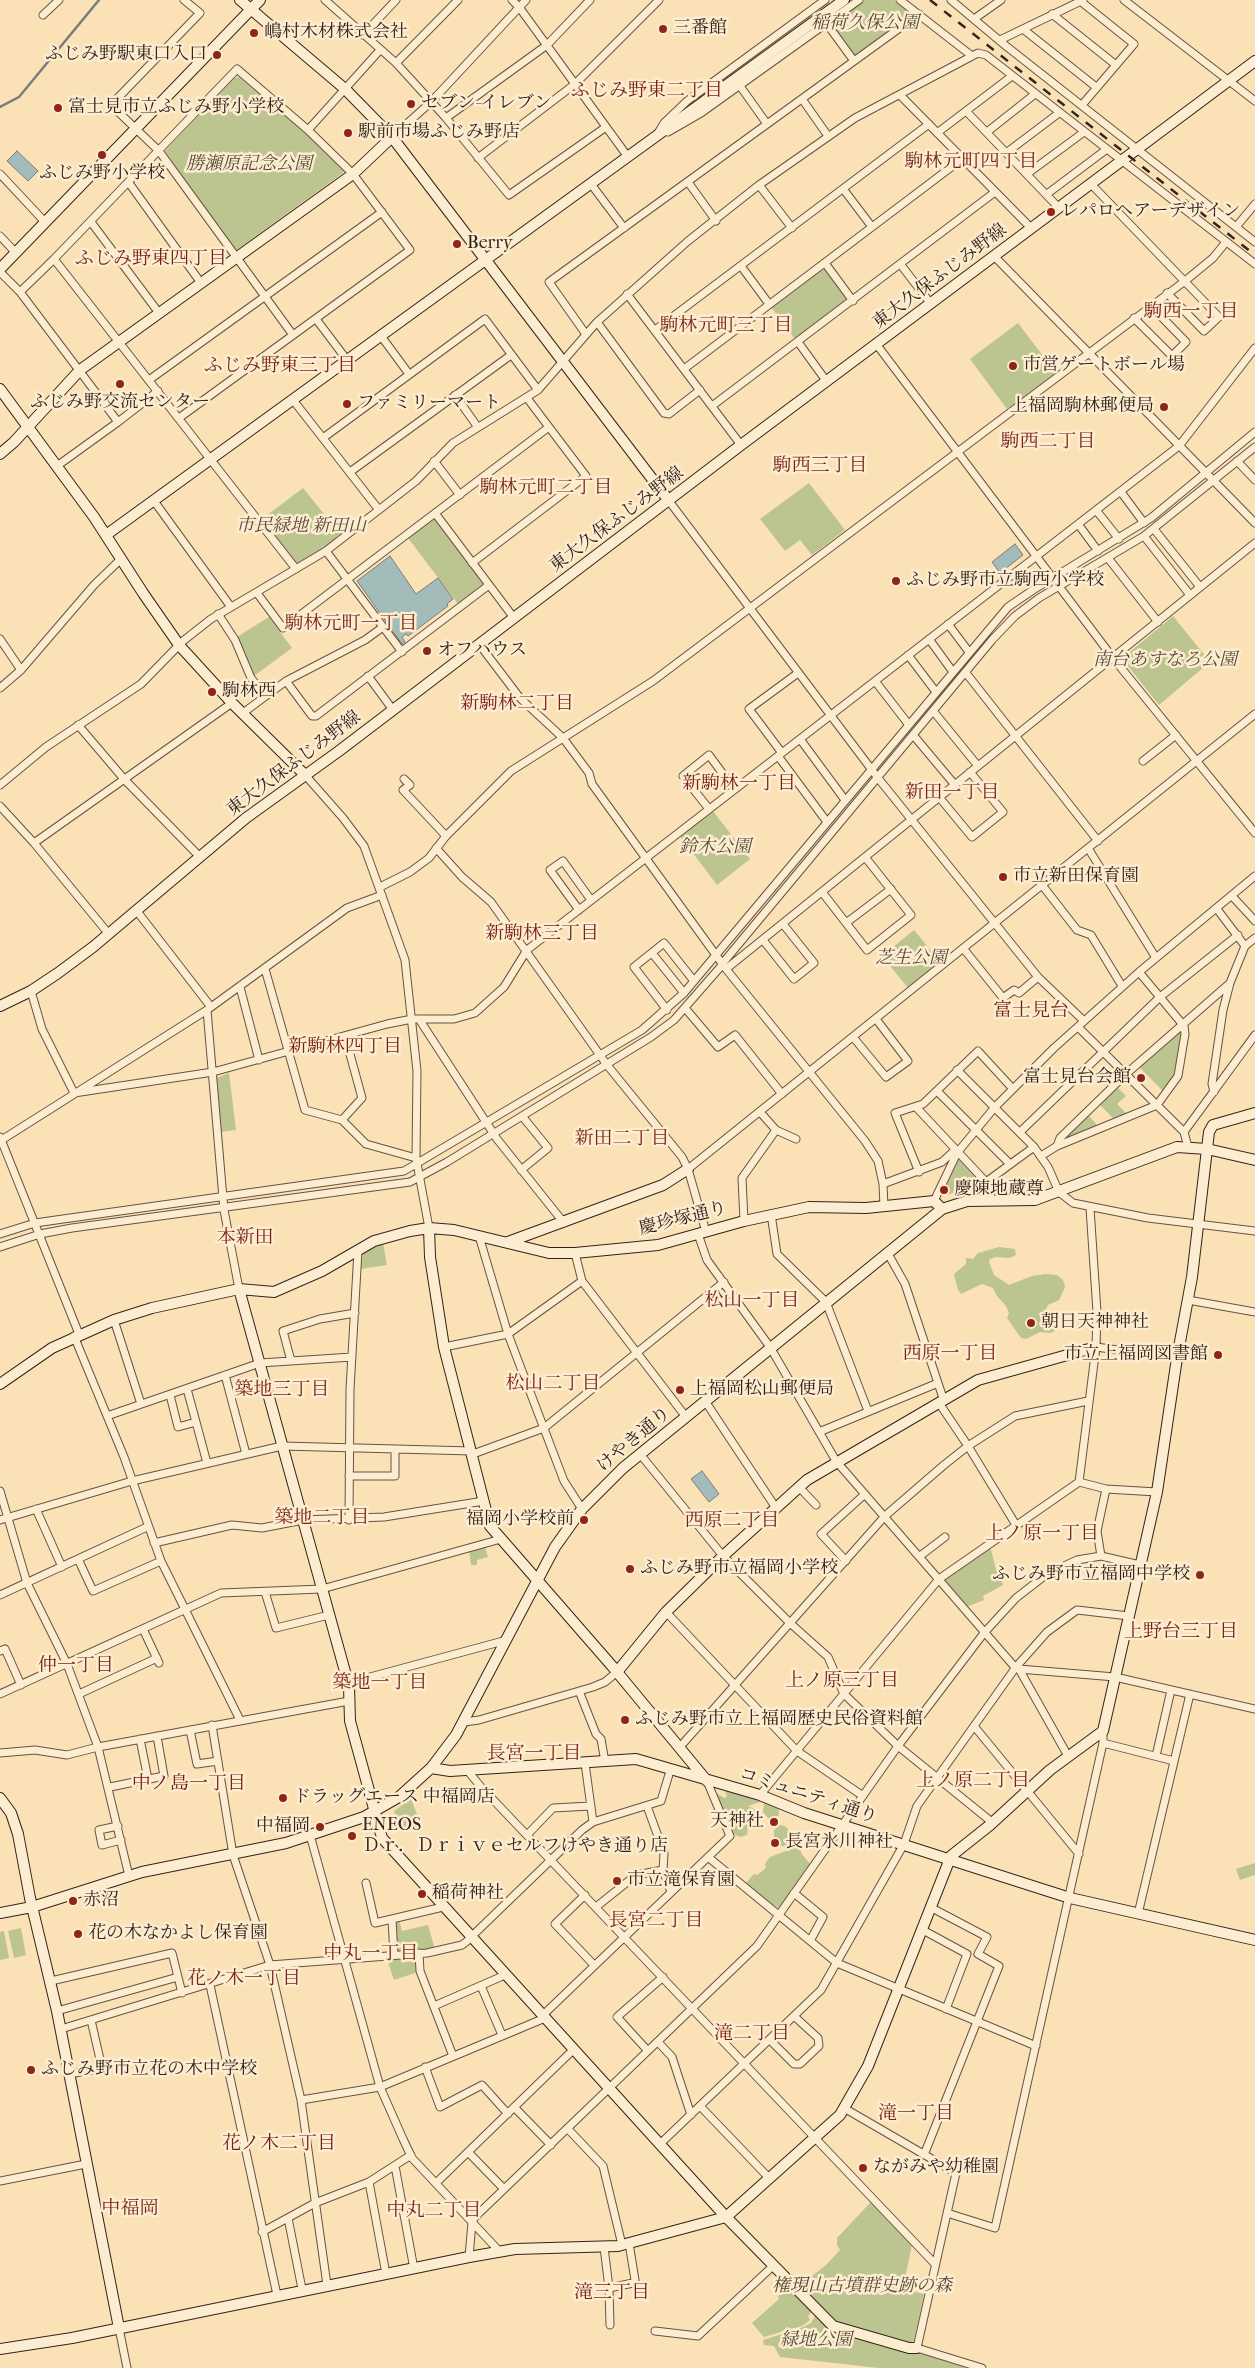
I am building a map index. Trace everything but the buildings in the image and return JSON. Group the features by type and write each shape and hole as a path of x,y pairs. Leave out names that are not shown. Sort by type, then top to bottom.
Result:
{"street":[{"path":"43,15 59,0"},
{"path":"184,0 200,13 112,106 159,151 292,335"},
{"path":"240,0 345,89 392,137 670,501 878,778 1038,978 1084,1021"},
{"path":"118,422 20,292 0,270 260,0"},
{"path":"325,0 396,63 446,118 509,195 606,127"},
{"path":"363,35 396,0"},
{"path":"396,63 458,0"},
{"path":"512,0 628,157"},
{"path":"0,454 28,427 80,370 353,174 431,102 526,0"},
{"path":"446,118 547,45 590,0"},
{"path":"478,158 575,84 659,0"},
{"path":"656,136 664,123 687,101 825,0"},
{"path":"106,535 844,0"},
{"path":"656,136 673,130 701,114 859,0"},
{"path":"900,0 972,56"},
{"path":"950,0 1255,242"},
{"path":"974,19 1000,0"},
{"path":"1000,40 1081,0 1134,44 1082,105"},
{"path":"1124,0 1255,101"},
{"path":"585,333 549,282 919,14"},
{"path":"1052,14 1116,64"},
{"path":"827,24 854,61"},
{"path":"1023,29 1096,87"},
{"path":"308,130 380,50"},
{"path":"0,785 13,773 78,725 141,684 179,645 218,614 257,593 326,551 416,481 434,460 453,443 538,390 585,333 627,294 688,241 716,221 759,185 855,118 972,56 984,54 1255,264"},
{"name":"東大久保ふじみ野線","path":"0,1006 31,991 108,933 246,818 306,776 670,501 741,445 1255,61"},
{"path":"20,292 129,183 237,69 308,130 353,174 410,250 179,418"},
{"path":"937,133 1012,76"},
{"path":"740,86 768,124"},
{"path":"987,132 1036,94"},
{"path":"900,95 1032,229"},
{"path":"802,99 828,136"},
{"path":"966,110 1059,208"},
{"path":"1006,153 1059,113"},
{"path":"655,330 844,190 929,124"},
{"path":"1027,174 1084,132"},
{"path":"1047,194 1107,149"},
{"path":"684,369 962,159"},
{"path":"0,174 46,222"},
{"path":"688,182 716,221"},
{"path":"129,183 201,283"},
{"path":"591,184 624,228"},
{"path":"1091,184 1219,317 1204,330 1167,293"},
{"path":"759,185 792,228"},
{"path":"844,190 872,228"},
{"path":"712,406 901,265 995,192"},
{"path":"1236,227 1255,204"},
{"path":"150,380 382,212"},
{"path":"91,222 158,313"},
{"path":"0,236 16,253"},
{"path":"380,887 410,872 429,858 446,836 511,771 628,698 750,608 1150,305 1185,281 1213,258 1226,242"},
{"path":"994,256 1255,523"},
{"path":"54,260 150,380 296,569"},
{"path":"825,263 853,301"},
{"path":"901,265 931,304"},
{"path":"741,266 770,304"},
{"path":"627,294 741,445"},
{"path":"1134,318 1172,356 1186,342 1150,305"},
{"path":"316,319 347,360"},
{"path":"322,438 485,319 538,390"},
{"path":"597,322 664,413 669,414 700,390"},
{"path":"381,336 409,374"},
{"path":"798,342 827,382"},
{"path":"877,345 1113,658 1255,833"},
{"path":"74,1092 213,1072 415,1019 454,1019 476,1013 504,987 527,950 1179,446 1255,348"},
{"path":"350,472 511,355"},
{"path":"0,389 106,535 179,645 232,703 306,776 355,832 371,862 405,960 415,1019 418,1083 416,1162 428,1228 430,1257 444,1347 490,1526 617,1672 707,1781 730,1836 594,1965 544,2016 380,2087 300,2100"},
{"path":"57,466 158,391"},
{"path":"455,395 478,426"},
{"path":"472,563 586,476 527,398"},
{"path":"293,400 379,510"},
{"path":"257,593 283,628 549,427"},
{"path":"0,1234 35,1223 404,1171 416,1162 487,1123 642,1030 667,1010 684,993 1008,607 1052,578 1144,523 1255,432"},
{"path":"0,1247 40,1234 410,1182 651,1037 674,1020 724,966 966,674 992,640 1015,616 1039,598 1144,536 1255,447"},
{"path":"434,460 460,495"},
{"path":"1237,461 1255,480"},
{"path":"1121,492 1144,523"},
{"path":"154,501 231,607"},
{"path":"1096,510 1119,539"},
{"path":"435,514 514,618"},
{"path":"1078,524 1098,551"},
{"path":"1154,528 1200,587"},
{"path":"1144,536 1190,595"},
{"path":"724,966 763,940 1255,543"},
{"path":"326,551 402,652"},
{"path":"1108,558 1158,622"},
{"path":"0,688 21,670 94,585 122,559"},
{"path":"286,681 314,716 402,652 489,585"},
{"path":"218,614 235,640 252,678 265,696"},
{"path":"948,624 969,652"},
{"path":"243,713 286,681 365,640 383,627"},
{"path":"0,639 21,670"},
{"path":"928,639 953,672"},
{"path":"479,644 520,698 563,738 589,773 592,784 715,955 866,1141 878,1161 883,1184 884,1207"},
{"path":"908,655 936,692"},
{"path":"798,673 748,709 827,822"},
{"path":"966,674 1098,841"},
{"path":"368,676 393,710"},
{"path":"875,681 908,724"},
{"path":"34,844 232,703"},
{"path":"934,712 978,766"},
{"path":"508,1242 663,1185 688,1169 1255,714"},
{"path":"78,725 124,779 200,857"},
{"path":"1143,761 1176,735"},
{"path":"914,736 955,785"},
{"path":"800,739 845,800"},
{"path":"709,809 683,776 709,756 734,790"},
{"path":"939,797 972,837 1003,812 970,772"},
{"path":"404,779 410,785 403,790 446,836"},
{"path":"0,806 108,933"},
{"path":"436,848 462,877 492,902 607,1065 682,1157 688,1169 707,1260 770,1347 836,1461 1018,1668 1068,1756"},
{"path":"1088,848 1156,958"},
{"path":"822,892 867,950 911,915 865,857"},
{"path":"579,910 550,870 563,861 592,900"},
{"path":"883,1184 942,1162 956,1152 995,1107 1122,986 1232,896 1253,882"},
{"path":"1042,885 1077,930 1091,935 1122,986"},
{"path":"846,923 891,889"},
{"path":"240,1720 183,1610 161,1561 40,1234 0,1140 209,1008 347,908 382,895"},
{"path":"1232,896 1255,921"},
{"path":"1217,909 1245,946"},
{"path":"136,910 209,1008 224,1208 239,1289 348,1683 350,1721 382,1838 726,2217 833,2326 909,2348 917,2348 982,2368"},
{"path":"763,940 794,979 814,963 783,924"},
{"path":"1020,1132 1160,997 1238,935"},
{"path":"1214,1092 1212,1084 1214,1067 1229,984 1245,946 1255,938"},
{"path":"667,1010 634,967 664,943 694,981"},
{"path":"963,948 1003,998 1014,990 1019,993 1038,978"},
{"path":"652,953 684,993"},
{"path":"265,969 305,1110 342,1120 366,1144 416,1162"},
{"path":"1041,1156 1057,1146 1157,1105 1178,1076 1185,1034 1182,1023 1138,972"},
{"path":"1057,1146 1060,1138 1126,1074 1182,1023 1229,984"},
{"path":"240,987 260,1060"},
{"path":"31,991 42,1029 74,1092"},
{"path":"685,1008 718,1047 735,1035 782,1094"},
{"path":"415,1019 493,1133 564,1223"},
{"path":"853,1037 886,1078 908,1061 876,1019"},
{"path":"1078,1027 1184,1132 1188,1146"},
{"path":"1184,1132 1255,1035"},
{"path":"342,1120 362,1098 345,1036"},
{"path":"919,1172 895,1113 923,1104 978,1050 1014,1089"},
{"path":"958,1070 1034,1147 1041,1156 1059,1192 1073,1203 1090,1208 1197,1224 1254,1230 1255,1221"},
{"path":"937,1090 1010,1164"},
{"path":"916,1107 986,1182 992,1200"},
{"path":"760,1112 776,1130 796,1139"},
{"path":"946,2213 995,2228 1070,1898 1103,1743 1102,1732 1157,1492 1177,1358 1188,1300 1209,1132 1214,1125 1255,1113"},
{"path":"521,1170 548,1148 522,1116"},
{"path":"744,1221 742,1178 776,1130"},
{"path":"956,1152 934,1201 942,1209 960,1202 1024,1201 1059,1192 1160,1152 1188,1146 1255,1160"},
{"path":"986,1182 1034,1147"},
{"name":"慶珍塚通り","path":"0,1384 23,1366 77,1335 114,1320 152,1308 239,1289 274,1292 305,1280 374,1241 428,1228 461,1231 550,1253 575,1253 658,1245 771,1214 809,1207 884,1207 934,1201"},
{"path":"1079,1482 1096,1347 1097,1312 1090,1208"},
{"name":"けやき通り","path":"0,1913 32,1907 129,1876 270,1848 375,1812 399,1797 431,1768 464,1722 555,1547 582,1509 609,1481 640,1454 942,1209"},
{"path":"771,1214 777,1254 826,1302 868,1411"},
{"path":"480,1236 508,1334 564,1481 582,1509"},
{"path":"349,1520 352,1357 358,1251"},
{"path":"887,1252 905,1284 938,1383 941,1402 1016,1525"},
{"path":"575,1253 582,1281 686,1417"},
{"path":"444,1347 508,1334 582,1281"},
{"path":"4,1518 132,1481 282,1446 472,1453 544,1428 724,1282"},
{"path":"1188,1300 1255,1312"},
{"path":"291,1361 284,1331 320,1319 355,1314"},
{"path":"114,1320 141,1404"},
{"path":"464,1722 479,1720 605,1682 617,1672 666,1612 723,1556 799,1488 836,1461 978,1380 1096,1347 1177,1358"},
{"path":"107,1416 260,1363 352,1357"},
{"path":"225,1375 246,1454"},
{"path":"819,1432 938,1383"},
{"path":"186,1389 207,1463"},
{"path":"170,1395 178,1427 196,1422"},
{"path":"705,1401 776,1508"},
{"path":"679,1748 885,1516 968,1446 1015,1416 1088,1401"},
{"path":"349,1476 395,1476 395,1449"},
{"path":"640,1454 723,1556 790,1623 828,1657 844,1694 898,1746 993,1822"},
{"path":"760,1795 939,1579 1079,1482 1106,1489 1157,1492"},
{"path":"799,1488 816,1505"},
{"path":"1101,1556 1097,1531 1106,1489"},
{"path":"0,1491 4,1518 27,1583 67,1664 98,1747 110,1787 129,1876"},
{"path":"846,1561 821,1534 865,1494"},
{"path":"154,1544 232,1525 262,1528 303,1520 349,1520 384,1517 484,1502"},
{"path":"36,1509 62,1567"},
{"path":"0,1595 147,1527"},
{"path":"920,1556 945,1537"},
{"path":"0,1693 221,1593 322,1589 501,1539"},
{"path":"469,2256 472,2222 475,2216 757,1946 898,1746 985,1632 1016,1598 1047,1574 1076,1560 1101,1556 1140,1565"},
{"path":"78,1559 93,1591 161,1561"},
{"path":"265,1592 276,1628 329,1614"},
{"path":"660,2144 822,1990 904,1844 917,1806 974,1726 1047,1632 1077,1610 1129,1616"},
{"path":"666,1612 797,1750 863,1796"},
{"path":"79,1694 158,1661 143,1629"},
{"path":"348,1683 507,1640"},
{"path":"0,1651 5,1649 21,1685"},
{"path":"1018,1668 1115,1677 1255,1709"},
{"path":"1156,1756 1171,1690"},
{"path":"579,1691 596,1734 601,1739 605,1762"},
{"path":"1138,1914 1190,1694"},
{"path":"0,1753 35,1750 67,1755 98,1747 212,1725 349,1701"},
{"path":"212,1725 233,1855 270,1965 300,2100 306,2154 327,2285"},
{"path":"974,1726 1079,1854"},
{"path":"190,1730 197,1764 218,1761"},
{"path":"0,2348 72,2338 302,2289 414,2269 469,2256 515,2249 625,2244 726,2217 840,2115 868,2066 950,1858 1068,1756 1102,1732"},
{"path":"110,1787 164,1776 157,1736"},
{"path":"140,1739 148,1779"},
{"path":"1103,1743 1174,1761"},
{"name":"コミュニティ通り","path":"431,1768 467,1770 636,1760 760,1795 804,1813 950,1858 1070,1898 1255,1940"},
{"path":"585,1763 593,1822"},
{"path":"467,1770 935,2264"},
{"path":"61,2029 270,1965 419,1953 462,1945 593,1822 661,1801 670,1770"},
{"path":"0,1798 16,1824 32,1907 61,2029 127,2368"},
{"path":"527,1835 553,1808 591,1806"},
{"path":"647,1806 664,1853 663,1870 671,1892"},
{"path":"118,1826 99,1830 102,1845 121,1840"},
{"path":"310,1835 380,2087 410,2154 500,2252"},
{"path":"708,1857 837,1963 1036,2046"},
{"path":"596,1906 636,1876 663,1870"},
{"path":"366,1883 375,1923 443,1907"},
{"path":"794,1893 823,1917 810,1941"},
{"path":"585,1895 555,1924 594,1965"},
{"path":"924,2155 999,1966 978,1954 987,1937 930,1907"},
{"path":"392,1919 394,1955"},
{"path":"922,1929 967,1954 946,2009"},
{"path":"51,1982 172,1953 182,1993"},
{"path":"419,1953 420,1971 453,2056"},
{"path":"434,2006 505,1975"},
{"path":"57,2011 178,1977"},
{"path":"648,2051 617,2017 663,1977"},
{"path":"210,1984 277,2295"},
{"path":"481,1986 502,2035"},
{"path":"770,2040 794,2064 800,2064 819,2046 818,2038 794,2016"},
{"path":"70,2074 102,2068 91,2020"},
{"path":"658,2042 672,2057 691,2115"},
{"path":"436,2183 574,2049"},
{"path":"425,2067 440,2107 482,2085 508,2114"},
{"path":"700,2106 770,2179"},
{"path":"514,2108 551,2145"},
{"path":"844,2108 956,2173 917,2348"},
{"path":"568,2129 603,2166 635,2280 633,2283 609,2288"},
{"path":"468,2152 504,2189"},
{"path":"262,2232 315,2203 369,2182 410,2154"},
{"path":"0,2181 86,2164"},
{"path":"395,2166 414,2269"},
{"path":"369,2182 386,2274"},
{"path":"288,2218 302,2289"},
{"path":"604,2246 609,2288 610,2325"},
{"path":"655,2332 698,2336 774,2265"}],"green space":[{"name":"稲荷久保公園","path":"864,0 894,0 911,12 911,17 857,56 853,55 832,26 833,23"},
{"name":"勝瀬原記念公園","path":"239,77 306,133 344,170 343,173 238,249 234,249 165,151 234,78"},
{"path":"821,270 825,270 846,297 846,301 795,339 771,307"},
{"name":"市営ゲートボール場","path":"1018,323 1056,373 1007,409 970,359"},
{"path":"809,483 845,530 812,555 800,540 785,551 760,519"},
{"name":"市民緑地 新田山","path":"303,488 341,535 300,564 296,563 262,519"},
{"path":"432,520 436,520 483,583 482,586 458,604 408,538"},
{"name":"南台あすなろ公園","path":"1173,616 1210,662 1159,705 1124,661 1125,656"},
{"path":"269,617 292,648 254,676 237,637"},
{"name":"鈴木公園","path":"713,811 750,859 717,885 680,836"},
{"name":"芝生公園","path":"914,930 940,962 908,988 882,956"},
{"path":"1179,1030 1183,1033 1176,1074 1164,1092 1138,1066"},
{"path":"229,1073 236,1130 220,1132 216,1078"},
{"path":"1117,1087 1126,1096 1117,1104 1128,1115 1115,1120 1099,1104"},
{"path":"1088,1115 1099,1127 1064,1140 1064,1138"},
{"path":"959,1159 984,1182 986,1189 942,1195"},
{"path":"383,1243 387,1265 361,1269 363,1254"},
{"path":"999,1247 1015,1249 1016,1255 1009,1258 996,1257 990,1259 989,1262 994,1275 1009,1285 1032,1276 1045,1274 1057,1275 1063,1280 1065,1287 1059,1300 1048,1305 1046,1309 1050,1324 1056,1326 1056,1330 1051,1333 1040,1332 1026,1339 1021,1338 1007,1318 1009,1313 1006,1306 993,1288 982,1284 961,1294 958,1290 954,1274 966,1264 966,1258 973,1259 978,1253"},
{"path":"990,1546 997,1573 999,1572 1003,1585 983,1596 984,1600 966,1607 943,1579"},
{"path":"485,1547 488,1557 477,1560 477,1565 471,1565 469,1551"},
{"path":"712,1791 725,1798 727,1796 725,1791 729,1791 778,1804 779,1815 771,1819 768,1818 763,1812 764,1803 760,1802 748,1806 758,1811 758,1815 754,1820 749,1821 747,1835 740,1837 734,1834 730,1821 727,1821"},
{"path":"411,1799 422,1827 401,1832 394,1811"},
{"path":"780,1825 785,1826 794,1836 788,1841 788,1845 801,1849 801,1853 811,1865 780,1908 771,1904 745,1884 754,1874 757,1875 766,1868 765,1864 770,1857 786,1851 784,1846 778,1846 774,1836 774,1830"},
{"path":"1255,1863 1255,1875 1240,1880 1236,1869"},
{"path":"399,1920 402,1931 428,1925 435,1949 396,1954 395,1921"},
{"path":"21,1928 26,1955 14,1958 8,1931"},
{"path":"4,1931 9,1958 0,1960 0,1932"},
{"path":"416,1955 418,1972 394,1980 387,1959"},
{"name":"権現山古墳群史跡の森","path":"870,2203 874,2203 912,2244 903,2289 924,2294 914,2340 911,2343 834,2323 803,2289 802,2284 826,2265 840,2250 837,2245 837,2238"},
{"path":"788,2287 812,2312 808,2316 810,2320 802,2326 764,2337 752,2323 779,2299 778,2296"},
{"name":"緑地公園","path":"815,2316 829,2327 971,2368 879,2368 780,2357 774,2346 764,2345 763,2340 801,2328 811,2323"}],"water":[{"path":"17,151 38,171 28,181 7,161"},
{"path":"1015,544 1023,555 1000,573 992,562"},
{"path":"390,556 416,594 438,578 453,599 447,604 448,606 408,636 406,634 402,637 405,642 402,644 357,581"},
{"path":"702,1471 719,1494 709,1502 691,1479"}],"waterway":[{"path":"0,107 19,97 99,0"}],"railway":[{"path":"930,0 1255,255"}],"place":[{"name":"三番館","path":"663,29"},
{"name":"嶋村木材株式会社","path":"254,33"},
{"name":"ふじみ野駅東口入口","path":"217,55"},
{"name":"セブン-イレブン","path":"411,104"},
{"name":"富士見市立ふじみ野小学校","path":"58,108"},
{"name":"駅前市場ふじみ野店","path":"348,133"},
{"name":"ふじみ野小学校","path":"102,155"},
{"name":"レパロヘアーデザイン","path":"1051,212"},
{"name":"Berry","path":"457,244"},
{"name":"市営ゲートボール場","path":"1013,366"},
{"name":"ふじみ野交流センター","path":"120,384"},
{"name":"ファミリーマート","path":"347,404"},
{"name":"上福岡駒林郵便局","path":"1164,407"},
{"name":"ふじみ野市立駒西小学校","path":"896,581"},
{"name":"オフハウス","path":"427,651"},
{"name":"駒林西","path":"212,692"},
{"name":"市立新田保育園","path":"1003,877"},
{"name":"富士見台会館","path":"1141,1078"},
{"name":"慶陳地蔵尊","path":"944,1190"},
{"name":"朝日天神神社","path":"1031,1323"},
{"name":"市立上福岡図書館","path":"1218,1355"},
{"name":"上福岡松山郵便局","path":"680,1390"},
{"name":"福岡小学校前","path":"584,1520"},
{"name":"ふじみ野市立福岡小学校","path":"630,1569"},
{"name":"ふじみ野市立福岡中学校","path":"1200,1575"},
{"name":"ふじみ野市立上福岡歴史民俗資料館","path":"625,1720"},
{"name":"ドラッグエース 中福岡店","path":"283,1798"},
{"name":"天神社","path":"774,1822"},
{"name":"中福岡","path":"320,1827"},
{"name":"ENEOS Ｄｒ．Ｄｒｉｖｅセルフけやき通り店","path":"352,1836"},
{"name":"長宮氷川神社","path":"775,1843"},
{"name":"市立滝保育園","path":"617,1881"},
{"name":"稲荷神社","path":"422,1894"},
{"name":"赤沼","path":"73,1901"},
{"name":"花の木なかよし保育園","path":"78,1934"},
{"name":"ふじみ野市立花の木中学校","path":"31,2070"},
{"name":"ながみや幼稚園","path":"863,2168"}],"district":[{"name":"ふじみ野東二丁目","path":"647,91"},
{"name":"駒林元町四丁目","path":"971,162"},
{"name":"ふじみ野東四丁目","path":"151,259"},
{"name":"駒西一丁目","path":"1191,312"},
{"name":"駒林元町三丁目","path":"726,326"},
{"name":"ふじみ野東三丁目","path":"280,366"},
{"name":"駒西二丁目","path":"1048,442"},
{"name":"駒西三丁目","path":"820,466"},
{"name":"駒林元町二丁目","path":"546,488"},
{"name":"駒林元町一丁目","path":"351,624"},
{"name":"新駒林二丁目","path":"517,704"},
{"name":"新駒林一丁目","path":"739,784"},
{"name":"新田一丁目","path":"952,793"},
{"name":"新駒林三丁目","path":"542,934"},
{"name":"富士見台","path":"1031,1011"},
{"name":"新駒林四丁目","path":"345,1047"},
{"name":"新田二丁目","path":"622,1139"},
{"name":"本新田","path":"245,1238"},
{"name":"松山一丁目","path":"752,1301"},
{"name":"西原一丁目","path":"950,1354"},
{"name":"松山二丁目","path":"553,1384"},
{"name":"築地三丁目","path":"282,1390"},
{"name":"築地二丁目","path":"322,1518"},
{"name":"西原二丁目","path":"732,1521"},
{"name":"上ノ原一丁目","path":"1042,1534"},
{"name":"上野台三丁目","path":"1181,1632"},
{"name":"仲一丁目","path":"76,1666"},
{"name":"上ノ原三丁目","path":"842,1681"},
{"name":"築地一丁目","path":"380,1683"},
{"name":"長宮一丁目","path":"534,1754"},
{"name":"上ノ原二丁目","path":"973,1781"},
{"name":"中ノ島一丁目","path":"189,1784"},
{"name":"長宮二丁目","path":"656,1921"},
{"name":"中丸一丁目","path":"371,1954"},
{"name":"花ノ木一丁目","path":"244,1979"},
{"name":"滝二丁目","path":"752,2034"},
{"name":"滝一丁目","path":"916,2114"},
{"name":"花ノ木二丁目","path":"279,2144"},
{"name":"中福岡","path":"130,2209"},
{"name":"中丸二丁目","path":"434,2211"},
{"name":"滝三丁目","path":"612,2293"}]}
